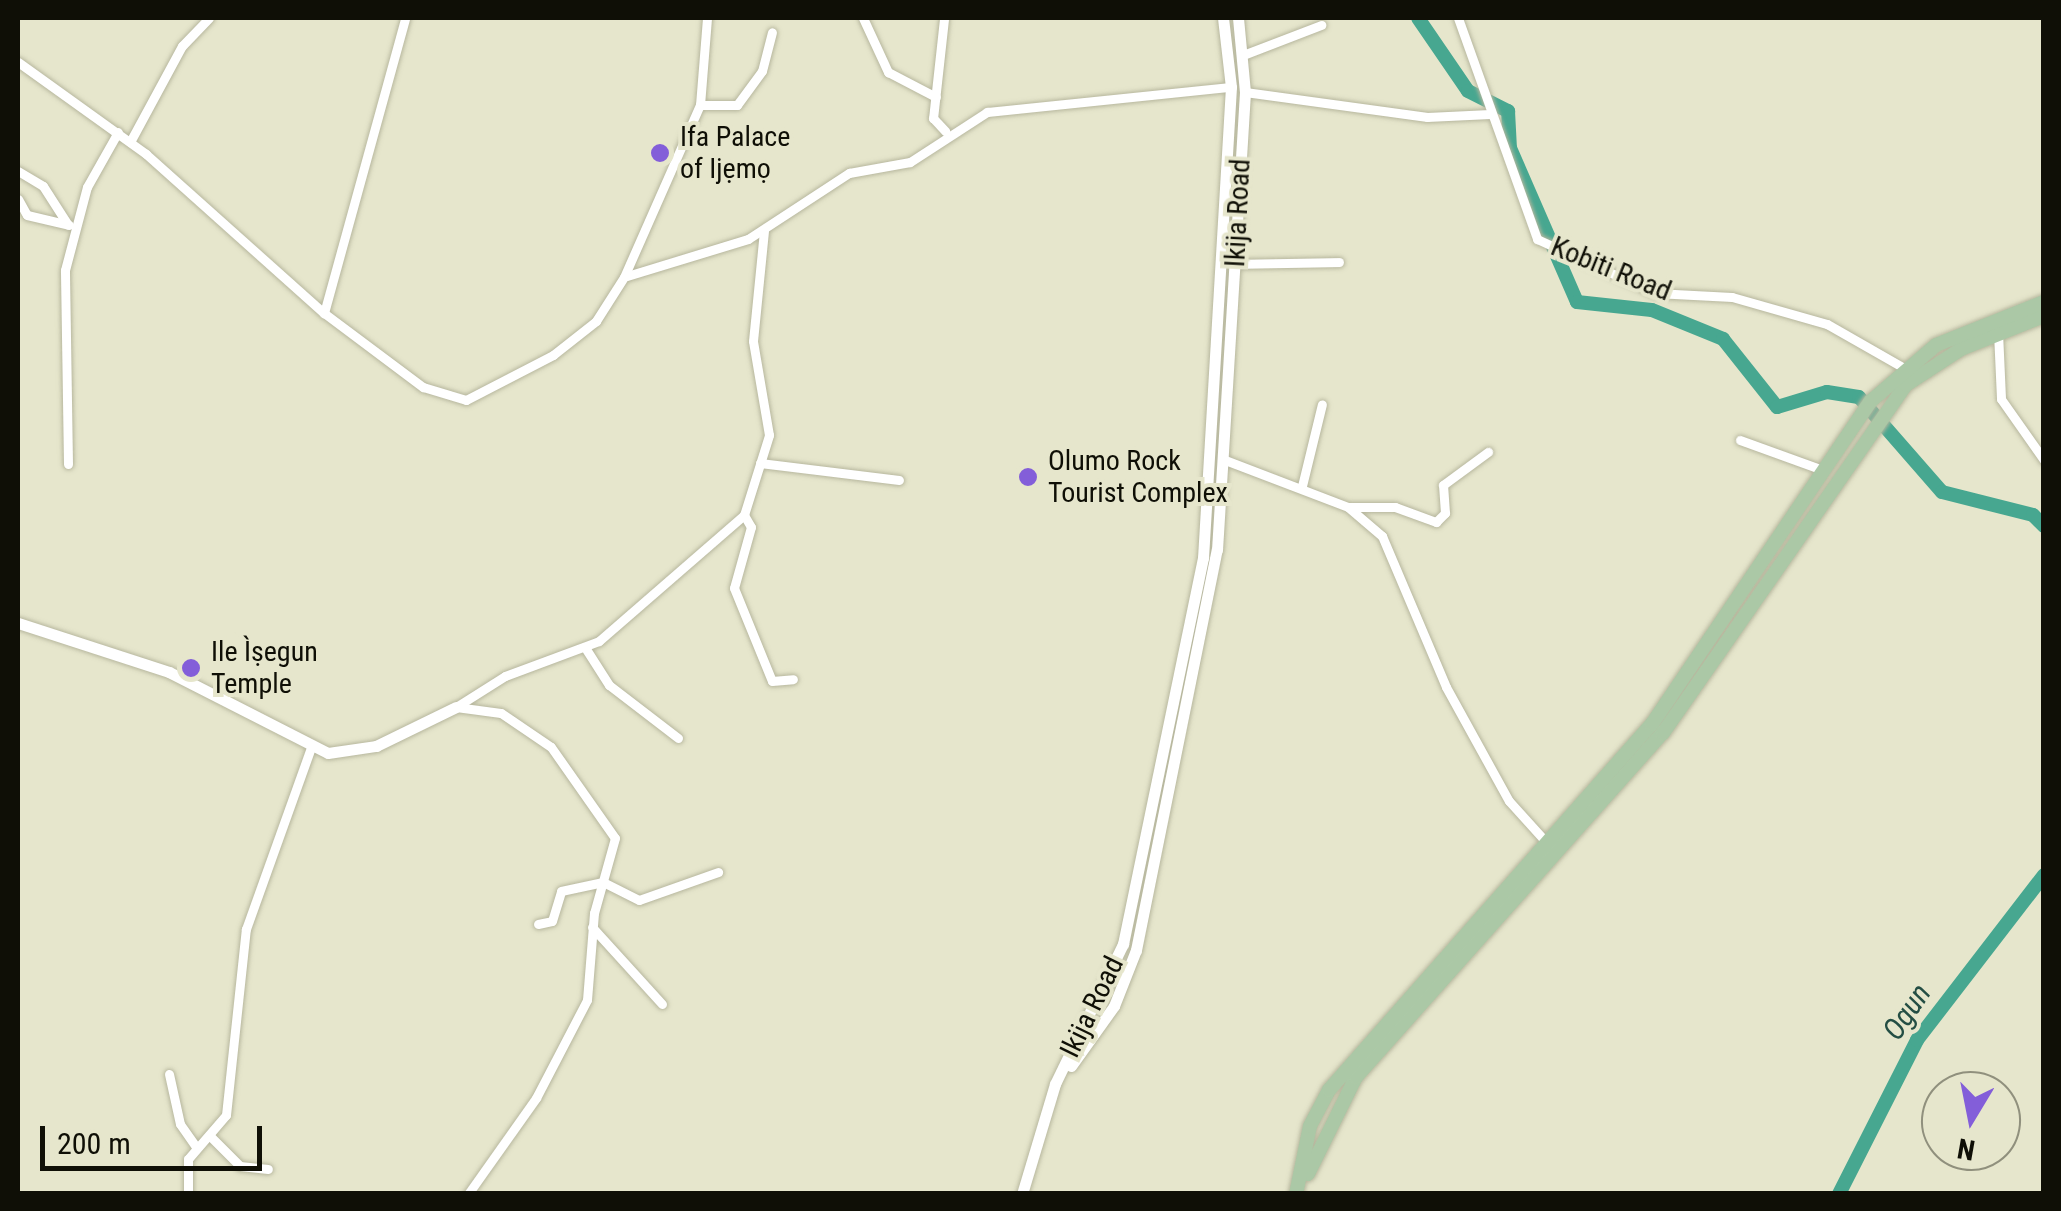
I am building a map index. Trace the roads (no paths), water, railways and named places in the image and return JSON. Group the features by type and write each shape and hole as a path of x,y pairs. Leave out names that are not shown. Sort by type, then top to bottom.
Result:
{"main road":[{"path":"1299,1194 1310,1126 1329,1090 1652,724 1820,469 1871,401 1904,368 1966,329 2044,302"},
{"path":"1299,1194 1356,1077 1664,734 1883,412 1933,364 1998,332 2044,316"}],"street":[{"path":"130,142 182,46 210,18"},
{"path":"324,313 405,18"},
{"path":"18,62 118,132 324,313 423,387 466,400 553,355 596,321 624,277 656,215 700,105 707,18"},
{"path":"863,18 888,72 936,97"},
{"name":"Ikija Road","path":"1055,1084 1122,944 1202,558 1231,87 1223,18"},
{"name":"Ikija Road","path":"1055,1084 1097,1035 1136,950 1182,756 1225,460 1245,92 1238,18"},
{"name":"Kobiti Road","path":"1458,18 1533,231 1554,250 1656,292 1732,297 1828,324 1904,368"},
{"path":"944,19 933,118 946,130"},
{"path":"1244,55 1320,25"},
{"path":"700,105 737,105 762,71 772,32"},
{"path":"624,277 764,231 849,174 919,157 946,130 987,112 1231,87"},
{"path":"1245,92 1427,117 1490,114"},
{"path":"68,464 65,270 72,226 118,132"},
{"path":"18,171 43,186 72,226"},
{"path":"18,198 27,215 72,226"},
{"path":"18,624 170,672 311,747 363,750 456,707 505,676 586,649 744,514 768,424 753,318 764,231"},
{"path":"1234,264 1339,262"},
{"path":"1998,332 2001,399 2044,460"},
{"path":"1302,486 1322,404"},
{"path":"1740,440 1820,469"},
{"path":"1348,507 1394,507 1436,522 1445,513 1442,485 1488,452"},
{"path":"1225,460 1302,486 1348,507 1382,536 1446,687 1509,800 1546,843"},
{"path":"760,463 899,480"},
{"path":"744,514 751,527 734,588 772,680 793,679"},
{"path":"586,649 610,685 678,738"},
{"path":"456,707 502,713 569,765 615,838 592,926 587,1000 536,1098 468,1194"},
{"path":"196,1147 211,1138 230,1095 246,930 311,747"},
{"path":"538,924 552,922 561,890 603,882 639,900 718,872"},
{"path":"592,926 662,1004"},
{"path":"169,1074 180,1124 196,1147 188,1194"},
{"path":"1022,1194 1055,1084"},
{"path":"211,1138 240,1166 268,1169"}],"waterway":[{"path":"1418,18 1468,91 1508,111 1510,148 1577,302 1652,310 1723,339 1777,407 1827,392 1859,397 1942,492 2033,515 2044,526"},
{"name":"Ogun","path":"1839,1194 1917,1040 2044,875"}],"place":[{"name":"Ifa Palace of Ijẹmọ","path":"660,153"},
{"name":"Olumo Rock Tourist Complex","path":"1028,477"},
{"name":"Ile Ìṣegun Temple","path":"191,668"}]}
